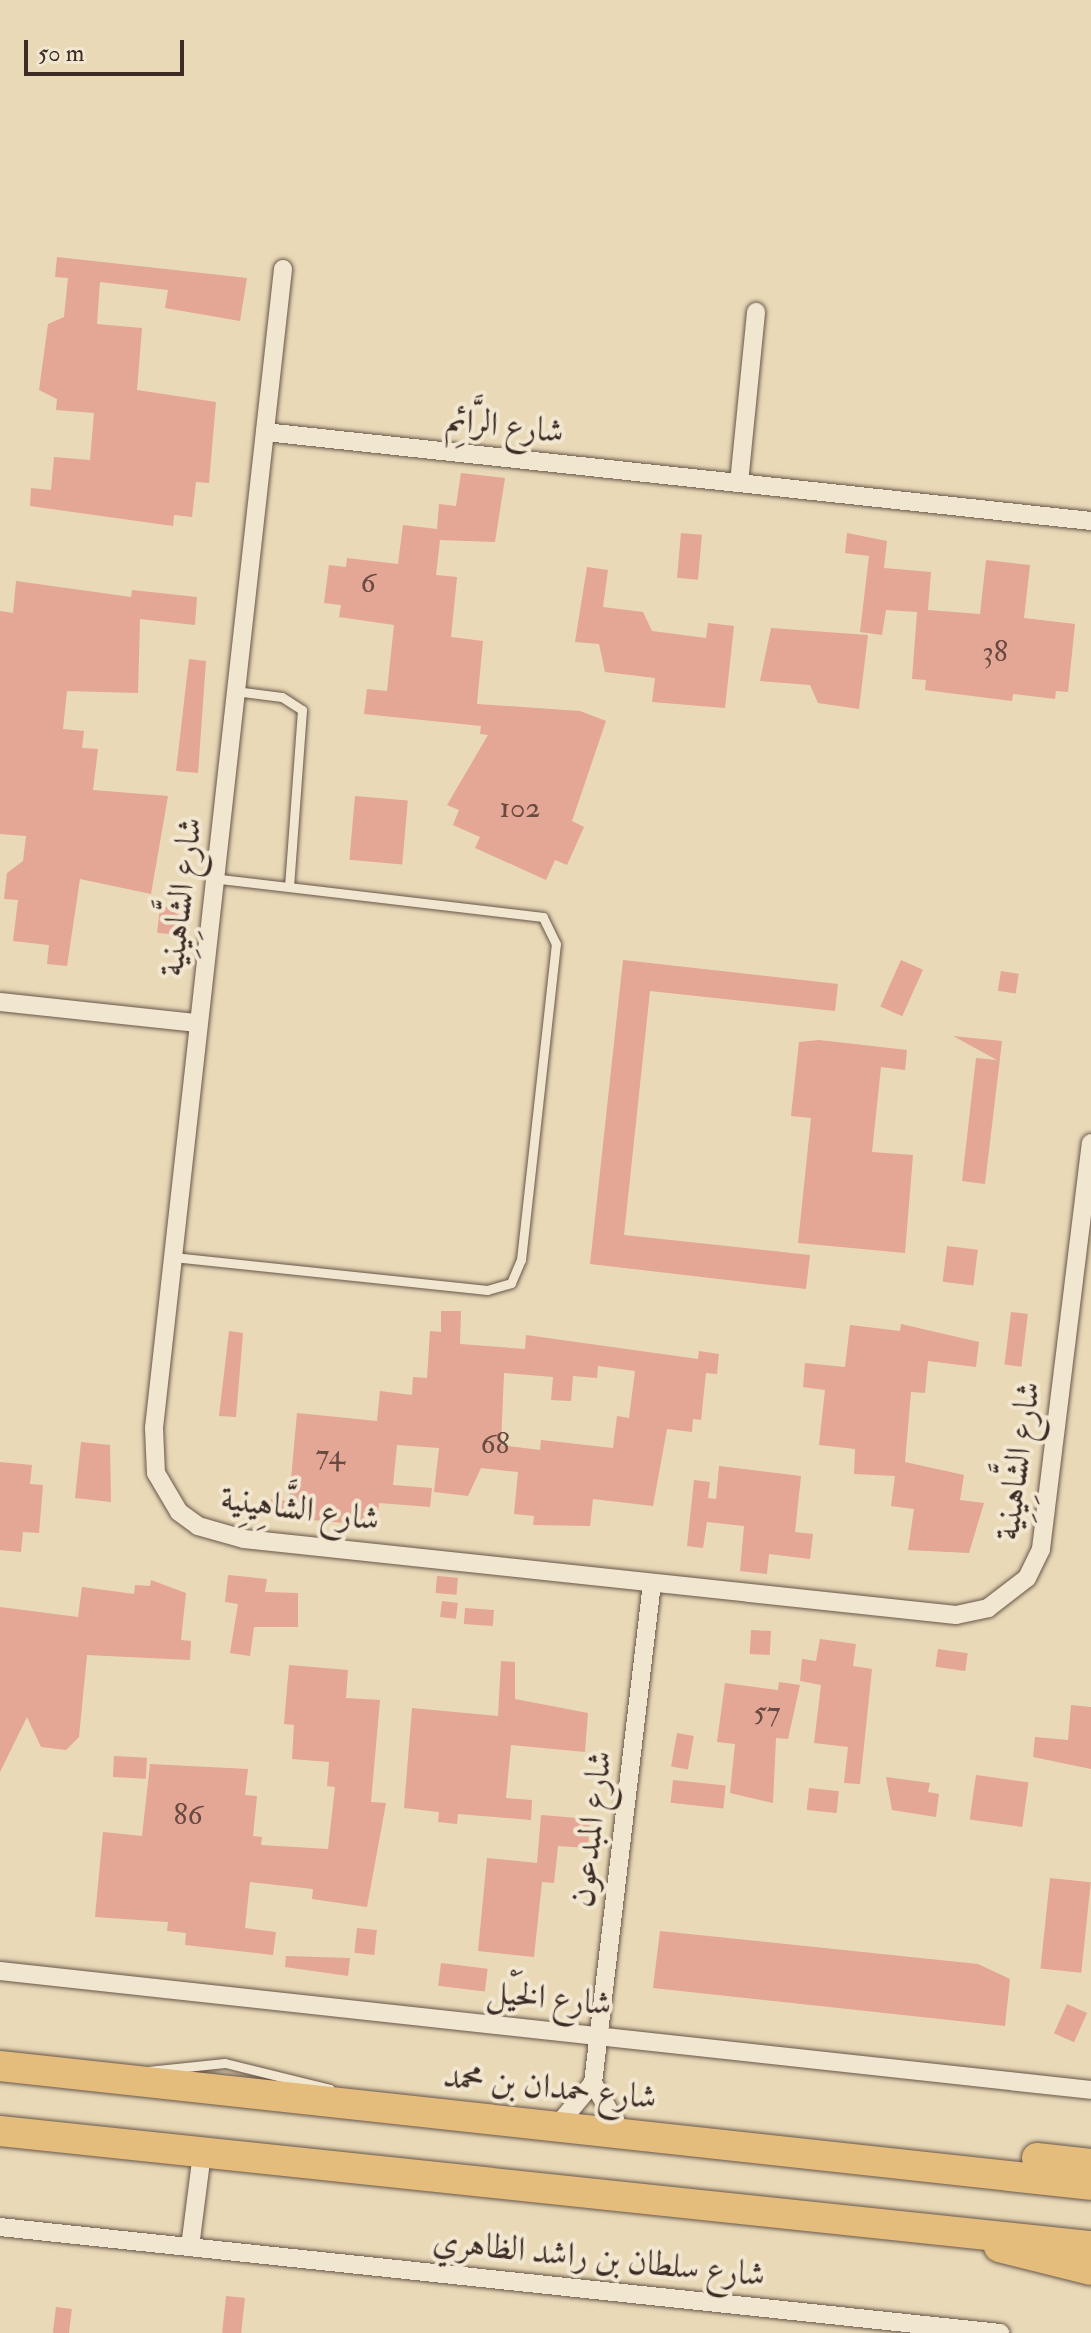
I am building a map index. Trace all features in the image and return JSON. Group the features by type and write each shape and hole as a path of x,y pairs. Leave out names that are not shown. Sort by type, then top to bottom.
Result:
{"main road":[{"name":"شارع حمدان بن محمد","path":"0,2066 1091,2185"},
{"path":"0,2131 1091,2246"},
{"path":"767,2149 839,2139 1091,2164"},
{"path":"960,2232 1041,2263 1091,2270"}],"street":[{"name":"شارع الشَّاهِينِية","path":"283,269 234,691 218,879 198,1023 152,1451 165,1494 198,1526 244,1539 956,1615 988,1608 1016,1591 1035,1564 1044,1533 1091,1143"},
{"path":"739,483 756,312"},
{"name":"شارع الرَّائِم","path":"265,432 1091,521"},
{"path":"0,1002 198,1023"},
{"name":"شارع المبدعون","path":"593,2083 652,1583"},
{"name":"شارع الخَيْل","path":"0,1971 1091,2090"},
{"path":"557,2126 593,2083 622,2133"},
{"path":"190,2247 202,2153"},
{"name":"شارع سلطان بن راشد الظاهري","path":"0,2227 1000,2333"}],"lane":[{"path":"234,691 282,697 302,710 289,886"},
{"path":"173,1257 487,1290 518,1273 553,929 530,910 218,879"}],"building":[{"path":"57,257 247,278 240,321 165,308 168,290 100,282 97,324 142,328 137,390 216,402 209,483 196,482 192,517 174,515 173,526 30,506 31,488 51,490 54,457 90,460 94,413 56,410 57,399 39,390 48,324 64,317 68,278 55,277"},
{"path":"461,473 505,478 495,542 440,540 436,575 457,577 451,637 483,641 477,704 580,711 606,721 572,821 584,827 567,865 555,860 546,880 475,848 480,837 453,825 459,810 447,805 488,735 480,734 481,726 364,714 367,689 387,691 394,625 339,617 341,605 324,603 329,565 346,567 347,558 398,564 403,525 437,529 439,504 456,506"},
{"path":"681,533 702,535 698,580 677,578"},
{"path":"847,533 887,541 884,568 931,572 928,610 980,614 986,560 1030,565 1024,618 1075,624 1068,692 1056,691 1055,699 1013,694 1012,701 925,690 926,680 912,679 917,612 886,610 882,635 860,632 869,556 845,553"},
{"path":"587,567 608,570 603,607 643,612 652,631 706,638 708,623 734,626 725,708 652,702 655,678 605,672 599,644 575,642"},
{"path":"16,581 131,597 132,590 197,597 195,625 140,619 138,693 67,691 63,729 84,731 82,748 98,749 93,790 168,796 151,894 80,879 67,966 47,964 49,945 13,941 18,900 4,899 7,873 23,861 26,836 0,834 0,611 13,613"},
{"path":"771,628 868,635 859,709 818,703 810,685 760,681"},
{"path":"189,659 206,661 198,773 176,771"},
{"path":"355,796 408,801 402,864 349,860"},
{"path":"160,906 179,908 176,935 157,933"},
{"path":"623,960 838,984 835,1011 650,991 624,1235 810,1255 806,1289 590,1264"},
{"path":"901,960 923,970 902,1016 880,1007"},
{"path":"1001,971 1019,974 1016,994 998,991"},
{"path":"953,1036 1002,1041 985,1184 962,1181 976,1058 997,1060"},
{"path":"819,1040 907,1050 905,1070 881,1067 872,1152 913,1155 905,1253 798,1243 811,1118 791,1116 799,1042"},
{"path":"947,1246 978,1250 973,1286 943,1282"},
{"path":"441,1311 461,1311 460,1344 525,1349 526,1335 698,1359 699,1351 719,1354 717,1374 706,1373 701,1420 693,1419 692,1432 667,1429 653,1506 593,1499 590,1526 533,1525 534,1516 514,1514 518,1472 481,1468 468,1496 434,1492 439,1448 397,1445 393,1485 432,1488 430,1507 379,1503 377,1526 269,1516 271,1499 289,1501 297,1413 377,1421 380,1391 412,1395 413,1377 427,1378 430,1331 441,1332","holes":["598,1366 635,1371 629,1418 617,1416 613,1448 541,1440 540,1450 501,1445 504,1373 553,1377 551,1400 571,1401 573,1376 597,1378"]},
{"path":"1011,1312 1028,1314 1021,1367 1005,1365"},
{"path":"901,1324 979,1342 976,1367 928,1361 925,1393 911,1392 905,1462 964,1475 960,1500 984,1503 969,1553 908,1550 914,1509 891,1506 895,1476 854,1474 855,1449 819,1445 825,1390 803,1387 805,1363 845,1367 850,1325 900,1331"},
{"path":"229,1331 243,1333 236,1417 219,1416"},
{"path":"81,1442 110,1445 111,1502 75,1498"},
{"path":"0,1462 32,1465 30,1484 43,1485 39,1533 23,1532 21,1552 0,1550"},
{"path":"719,1466 801,1476 795,1532 813,1534 810,1559 769,1554 767,1574 740,1571 744,1526 707,1522 703,1548 687,1546 694,1480 710,1482 708,1498 716,1499"},
{"path":"228,1575 267,1579 265,1592 298,1593 298,1627 254,1627 250,1656 230,1653 238,1604 225,1602"},
{"path":"437,1576 458,1578 456,1595 436,1593"},
{"path":"151,1580 186,1593 181,1640 191,1641 190,1660 87,1655 79,1737 66,1750 41,1747 27,1717 0,1772 0,1607 78,1617 82,1587 134,1594 135,1585 150,1586"},
{"path":"442,1601 458,1603 456,1619 440,1617"},
{"path":"465,1608 494,1610 493,1626 464,1624"},
{"path":"751,1630 771,1631 770,1655 750,1654"},
{"path":"820,1639 856,1644 853,1666 872,1669 860,1784 844,1783 848,1747 814,1743 821,1685 800,1681 802,1659 816,1661"},
{"path":"938,1649 968,1653 965,1671 935,1667"},
{"path":"501,1661 515,1662 515,1699 588,1713 585,1752 511,1745 506,1798 532,1800 531,1820 458,1814 457,1824 438,1822 439,1812 404,1808 412,1708 498,1716"},
{"path":"289,1665 348,1670 346,1698 380,1700 371,1802 386,1803 367,1907 312,1899 313,1889 250,1882 245,1928 276,1932 273,1955 185,1945 186,1933 167,1931 168,1922 95,1917 103,1832 142,1836 150,1764 248,1769 245,1795 257,1796 253,1836 262,1837 261,1845 328,1849 335,1787 327,1786 329,1762 292,1759 294,1725 284,1724"},
{"path":"779,1682 800,1685 788,1739 776,1738 773,1803 730,1793 735,1744 717,1742 725,1683 778,1690"},
{"path":"1071,1705 1091,1707 1091,1769 1033,1757 1035,1737 1068,1740"},
{"path":"677,1733 694,1736 688,1769 671,1766"},
{"path":"114,1756 147,1758 146,1779 113,1777"},
{"path":"976,1775 1028,1782 1022,1827 970,1820"},
{"path":"886,1777 930,1783 928,1792 939,1794 936,1817 892,1810"},
{"path":"673,1780 726,1786 723,1808 671,1803"},
{"path":"809,1788 839,1791 837,1813 807,1810"},
{"path":"541,1815 590,1819 588,1848 558,1846 554,1883 542,1882 534,1957 478,1951 487,1858 537,1863"},
{"path":"1050,1878 1091,1882 1081,1973 1040,1969"},
{"path":"357,1928 377,1930 374,1955 354,1953"},
{"path":"660,1931 978,1964 1010,1979 1005,2026 653,1988"},
{"path":"286,1956 350,1958 348,1976 285,1967"},
{"path":"441,1963 488,1969 485,1992 438,1986"},
{"path":"1067,2004 1087,2013 1074,2042 1054,2033"},
{"path":"226,2296 245,2298 241,2333 222,2333"},
{"path":"56,2307 72,2309 69,2333 53,2333"}]}
